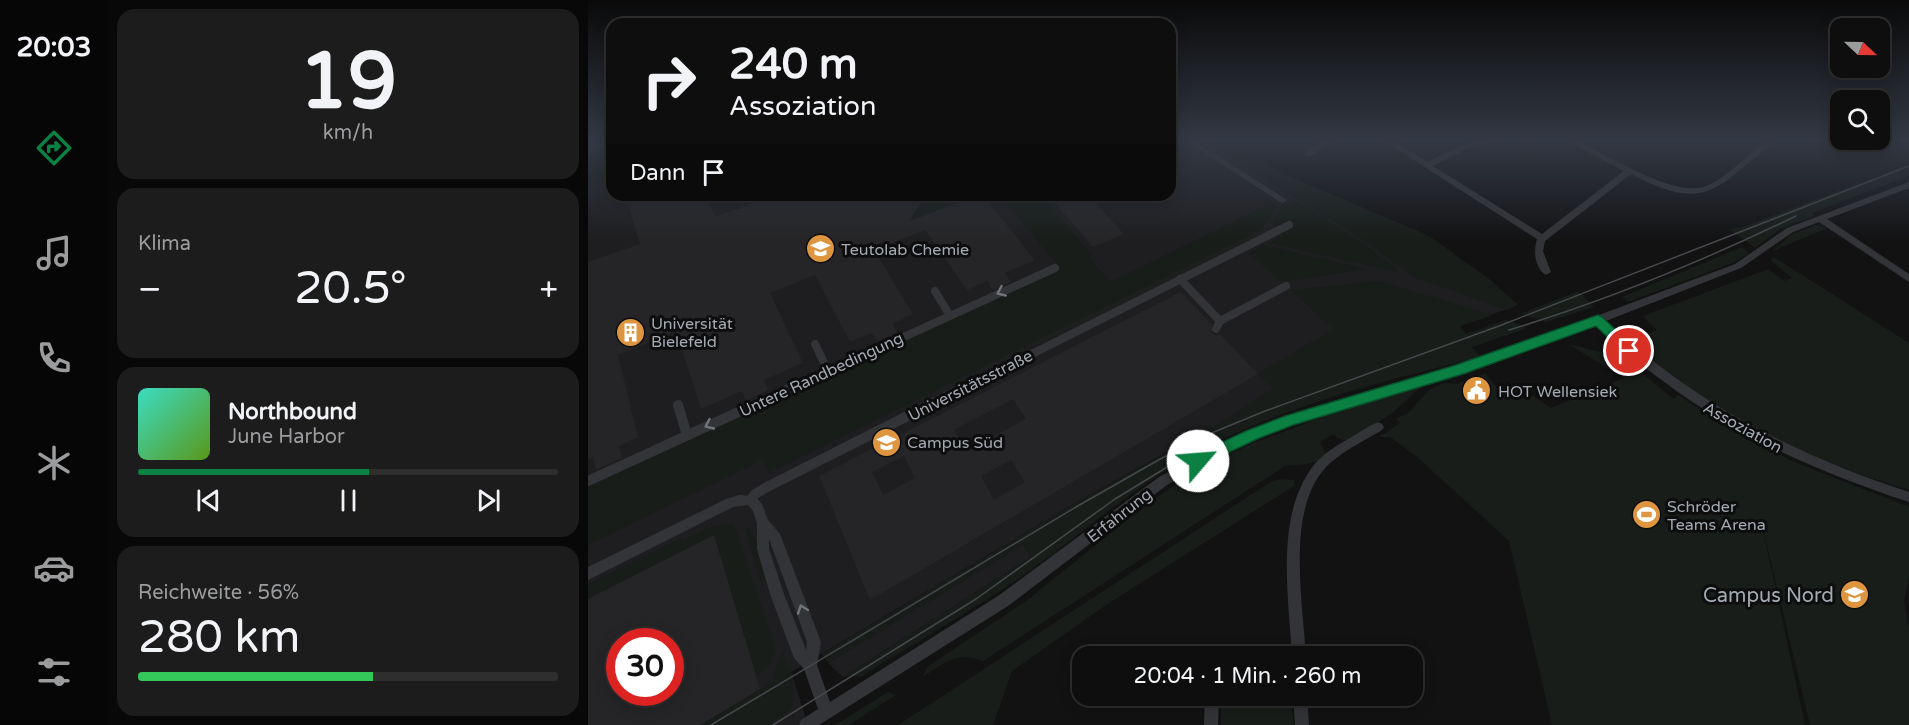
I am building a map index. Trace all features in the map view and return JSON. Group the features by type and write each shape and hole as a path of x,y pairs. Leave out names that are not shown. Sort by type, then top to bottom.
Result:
{"street":[{"path":"1243,175 1283,200"},
{"path":"1444,175 1543,239"},
{"path":"1546,272 1538,251 1543,239 1625,175"},
{"path":"1641,175 1678,190 1697,190 1710,187 1726,175"},
{"name":"Erfahrung","path":"807,725 995,606 1163,481 1212,454 1291,420 1458,370 1598,320 1738,266 1790,230 1908,187"},
{"path":"1820,219 1909,279"},
{"name":"Universitätsstraße","path":"588,574 730,503 751,500 755,494 766,487 1289,225"},
{"name":"Untere Randbedingung","path":"588,481 1055,268"},
{"path":"1180,279 1218,325 1286,286"},
{"path":"935,291 950,315"},
{"name":"Assoziation","path":"1598,320 1629,351 1666,379 1734,424 1815,463 1909,497"},
{"path":"815,344 828,371"},
{"path":"678,405 687,435"},
{"path":"1299,646 1294,532 1300,501 1314,472 1337,447 1378,427"},
{"path":"751,500 758,508 763,523 763,549 774,583 799,653 810,665 826,713"},
{"path":"1211,725 1212,706"},
{"path":"1301,706 1302,725"}],"shaded area":[{"name":"Campus Süd","path":"588,175 606,175 606,201 1176,201 1176,175 1286,175 1429,236 1489,279 1518,305 1460,326 1203,432 1087,496 791,672 808,725 588,725"},
{"path":"588,175 606,175 606,180 588,185"},
{"path":"1259,175 1286,175 1429,236 1489,279 1518,305 1507,310 1413,277 1368,243"},
{"path":"1880,175 1909,175 1812,213 1815,216 1780,229 1755,248 1729,229 1742,227"},
{"path":"927,201 960,201 914,219 907,209"},
{"path":"1005,201 1046,201 1093,256 1089,258 1110,282 1266,206 1274,203 1277,205 1262,229 769,473 763,460 588,545 588,487 1061,269"},
{"path":"1297,201 1362,243 1397,269 1396,272 1269,243 1283,235 1272,224 1281,209"},
{"path":"1816,225 1827,228 1771,252 1791,235"},
{"path":"1264,245 1366,269 1281,282 1249,253"},
{"path":"1742,247 1749,253 1733,263 1628,302 1622,297"},
{"path":"1774,257 1909,343 1909,490 1853,472 1797,450 1743,424 1684,386 1628,341 1657,330 1643,316 1768,269 1784,281 1792,278 1770,260"},
{"path":"1379,281 1493,315 1460,326 1466,334 1506,320 1528,328 1472,347 1481,357 1334,396 1227,437 1193,454 1151,480 1011,584 862,676 843,677 1031,557 1024,544 828,663 822,654 1087,496 1203,433 1272,389 1258,374 1333,329 1291,290"},
{"path":"1578,291 1594,307 1546,322 1520,314"},
{"path":"1568,344 1600,352 1611,348 1674,399 1678,395 1732,429 1792,461 1909,507 1909,576 1904,602 1909,628 1909,725 1810,725 1761,521 1805,725 1552,725 1509,541 1416,456 1390,437 1379,437 1400,423 1396,419 1409,412 1430,389 1444,383 1457,384 1485,373 1497,388 1514,383 1551,408 1624,378"},
{"path":"1424,384 1392,413 1354,438 1343,440 1333,434 1320,442 1326,454 1323,458 1308,464 1285,466 983,661 965,657 958,658 945,663 923,677 927,667 1026,601 1127,520 1170,488 1207,465 1253,443"},
{"path":"1294,480 1294,486 1109,603 1012,671 993,725 898,725 1272,481"},
{"path":"727,523 733,524 736,530 776,650 770,666 756,676 713,535 588,599 588,584 681,538 684,540 706,528"},
{"path":"748,528 756,540 765,565 765,580 762,586 745,529"},
{"path":"1023,543 1031,557 843,677 828,663"},
{"path":"783,651 794,690 792,706 788,712 771,722 772,725 700,725 773,681 772,678"},
{"path":"888,692 896,695 849,725 835,725"},
{"path":"1221,706 1291,706 1294,725 1221,725"}],"building":[{"name":"Universität Bielefeld","path":"627,201 708,201 715,217 759,201 923,201 908,222 961,201 997,201 990,204 1035,260 1005,273 1011,282 993,290 987,281 967,290 925,230 874,250 913,314 892,324 898,333 878,342 872,333 850,342 815,275 770,293 803,363 764,380 768,390 746,401 742,391 701,409 676,331 618,355 638,437 619,446 622,458 596,470 593,457 588,459 588,262 640,244"},
{"path":"1053,201 1094,201 1124,234 1093,247"},
{"path":"1181,292 1212,325 1211,333 1220,334 1258,374 870,600 819,476","holes":["1013,399 1026,419 966,451 954,430","904,456 915,478 883,495 872,472","1011,460 1025,482 994,500 981,476"]},
{"path":"714,535 760,689 700,725 588,725 588,599"}],"tram line":[{"path":"711,725 1076,507 1162,458 1214,432 1265,411 1499,326 1886,175"},
{"path":"1509,330 1655,279 1796,216"},
{"path":"773,725 976,599 1115,499 1190,453"}],"place":[{"name":"Teutolab Chemie","path":"820,249"},
{"name":"Universität Bielefeld","path":"630,332"},
{"name":"HOT Wellensiek","path":"1477,391"},
{"name":"Campus Süd","path":"886,442"},
{"name":"Schröder Teams Arena","path":"1646,515"},
{"name":"Campus Nord","path":"1855,595"}],"route":[{"path":"1198,461 1252,435 1291,420 1458,370 1598,320 1629,351"}]}
